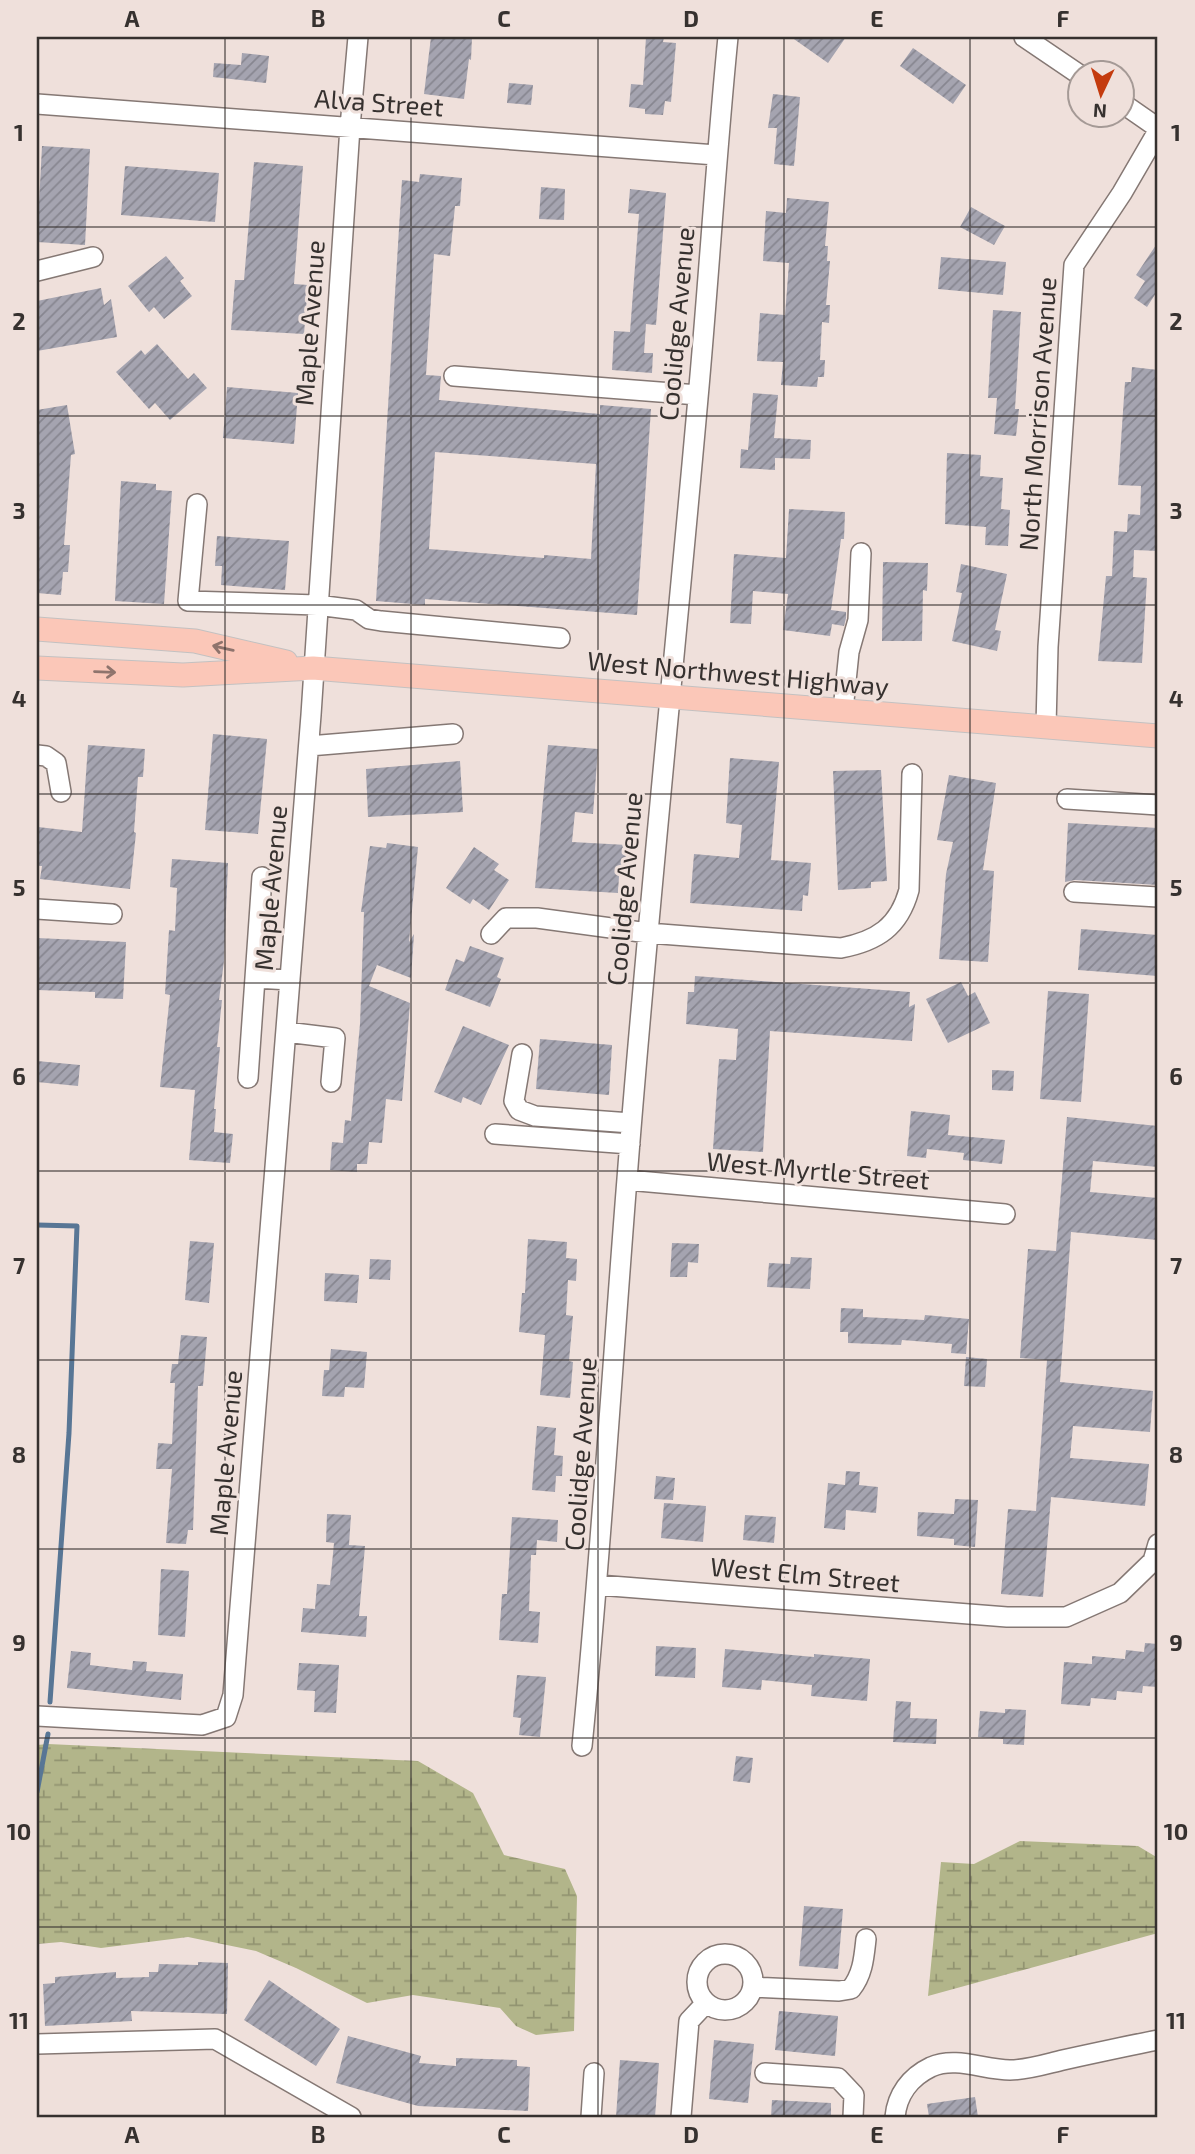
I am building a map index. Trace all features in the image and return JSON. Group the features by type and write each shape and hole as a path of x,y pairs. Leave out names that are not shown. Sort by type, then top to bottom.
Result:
{"main road":[{"name":"West Northwest Highway","path":"37,629 195,641 313,668"},
{"name":"West Northwest Highway","path":"37,668 183,675 313,668 1158,736"}],"street":[{"name":"Maple Avenue","path":"37,1716 202,1725 226,1717 233,1695 309,746 358,37"},
{"name":"Coolidge Avenue","path":"582,1746 598,1585 631,1123 728,37"},
{"path":"1024,37 1066,66"},
{"name":"Alva Street","path":"37,104 716,155"},
{"path":"1136,113 1158,129"},
{"name":"North Morrison Avenue","path":"1046,726 1048,647 1074,265 1122,193 1158,129"},
{"path":"37,271 93,257"},
{"path":"454,376 698,395"},
{"path":"197,504 188,601 317,605 356,610 369,619 381,621 560,638"},
{"path":"843,710 849,652 858,620 861,554"},
{"path":"309,746 453,734"},
{"path":"37,755 46,756 56,763 61,792"},
{"path":"491,933 506,918 537,918 648,933 841,948 864,943 883,934 905,905 909,890 912,774"},
{"path":"1067,799 1158,805"},
{"path":"248,1078 262,877"},
{"path":"1074,892 1158,897"},
{"path":"37,909 113,914"},
{"path":"255,978 290,980"},
{"path":"286,1032 335,1038 331,1082"},
{"path":"522,1054 514,1101 519,1110 535,1116 631,1123"},
{"path":"495,1134 630,1144"},
{"name":"West Myrtle Street","path":"627,1180 1005,1214"},
{"name":"West Elm Street","path":"598,1585 1007,1617 1066,1617 1120,1593 1153,1561 1158,1544"},
{"path":"753,1987 839,1991 851,1989 858,1981 863,1967 866,1939"},
{"path":"721,1954 739,1957 746,1963 751,1971 753,1987 748,1999 733,2010 723,2011 706,2003 697,1987 700,1969 712,1957 721,1954"},
{"path":"681,2117 689,2021 706,2003"},
{"path":"37,2044 215,2039 351,2117"},
{"path":"895,2117 896,2103 906,2087 916,2076 944,2063 972,2064 1010,2071 1158,2039"},
{"path":"591,2117 594,2073"},
{"path":"765,2073 838,2078 854,2095 853,2117"}],"green space":[{"path":"37,1745 418,1761 473,1793 504,1855 565,1869 577,1896 574,2031 536,2035 516,2026 500,2008 413,1995 367,2003 256,1951 188,1937 101,1948 61,1942 37,1944"},
{"path":"1020,1841 1138,1846 1158,1858 1158,1933 928,1996 941,1862 974,1864"}],"building":[{"path":"431,37 472,37 464,99 424,94"},
{"path":"646,37 664,37 663,42 676,43 671,102 665,101 663,115 645,114 645,109 629,107 631,84 643,85"},
{"path":"791,37 846,37 828,63"},
{"path":"913,48 966,85 953,104 900,66"},
{"path":"242,53 269,56 266,83 213,77 214,63 241,65"},
{"path":"509,83 533,85 531,105 507,103"},
{"path":"773,94 800,97 794,166 774,164 777,128 768,128"},
{"path":"42,146 90,149 85,245 37,242"},
{"path":"254,162 303,166 294,284 308,285 304,334 231,330 235,280 244,280"},
{"path":"125,166 219,173 215,222 121,215"},
{"path":"420,174 462,178 460,206 455,206 450,256 434,254 426,375 441,376 439,400 600,414 600,405 651,409 637,615 425,599 425,605 376,601 402,180 419,182","holes":["435,452 596,464 591,559 429,549"]},
{"path":"541,187 565,189 564,220 539,219"},
{"path":"630,189 666,193 656,325 646,324 644,353 653,353 652,373 612,370 614,331 630,332 639,214 628,213"},
{"path":"787,198 829,202 825,246 828,246 827,261 830,261 826,305 830,305 829,323 822,322 820,360 825,360 824,377 818,377 817,387 781,385 783,362 757,361 760,313 785,315 789,263 763,261 766,211 786,213"},
{"path":"971,207 1005,226 994,245 960,227"},
{"path":"1158,242 1158,290 1147,307 1134,298 1145,281 1136,275"},
{"path":"166,256 184,278 180,281 192,296 164,319 154,307 149,312 128,286"},
{"path":"941,257 1006,262 1003,295 938,289"},
{"path":"101,288 104,305 111,299 117,337 37,351 37,301"},
{"path":"993,310 1021,312 1016,436 994,434 997,398 988,398"},
{"path":"157,344 188,379 194,373 207,388 170,420 155,403 149,409 116,372 141,350 145,355"},
{"path":"1132,367 1158,370 1158,551 1134,550 1133,577 1147,578 1142,663 1098,661 1106,576 1112,576 1114,531 1127,532 1128,514 1140,515 1141,486 1118,485 1125,382 1131,382"},
{"path":"227,387 298,393 294,444 223,438"},
{"path":"753,393 778,395 774,438 811,440 810,459 775,458 775,470 740,468 741,449 748,450"},
{"path":"67,405 75,454 71,455 64,545 70,545 68,572 63,572 61,595 37,593 37,410"},
{"path":"947,453 981,455 980,476 1003,478 1001,509 1010,510 1008,546 985,545 986,527 945,524"},
{"path":"121,481 156,484 156,490 172,491 164,604 115,601"},
{"path":"789,509 845,512 844,539 841,539 831,610 846,612 846,618 844,626 832,624 830,636 783,630 788,594 753,591 751,624 730,623 734,554 786,558"},
{"path":"217,536 289,541 285,590 221,585 222,566 215,566"},
{"path":"883,562 928,563 927,591 923,590 922,641 882,641"},
{"path":"961,564 1007,574 995,630 1001,631 997,651 952,641 962,593 956,592"},
{"path":"213,734 267,739 258,834 205,830"},
{"path":"88,745 145,749 143,777 138,777 130,889 40,879 42,866 37,866 38,827 82,832"},
{"path":"548,745 598,749 593,814 575,812 572,842 627,845 625,876 619,876 618,893 535,888"},
{"path":"730,758 779,762 771,860 811,863 808,896 803,895 802,911 690,903 694,854 739,858 742,825 726,823"},
{"path":"460,761 463,812 368,817 366,769"},
{"path":"881,770 887,881 871,882 871,888 838,890 833,771"},
{"path":"949,775 996,783 983,870 994,871 988,962 939,959 946,874 953,842 937,840"},
{"path":"1068,823 1158,828 1158,885 1075,880 1065,882"},
{"path":"387,843 418,847 409,942 414,934 411,978 377,965 369,986 410,1003 402,1101 386,1099 382,1143 369,1142 367,1164 357,1164 357,1172 330,1170 332,1142 343,1143 345,1120 351,1121 360,1024 364,912 361,912 370,846 386,848"},
{"path":"474,847 499,864 494,870 509,880 489,910 473,899 470,904 446,888"},
{"path":"172,859 228,863 214,1132 233,1134 230,1163 189,1160 195,1090 160,1087 170,995 165,994 169,930 175,931 177,888 170,887"},
{"path":"1081,929 1158,935 1158,976 1078,970"},
{"path":"37,938 126,942 123,999 95,998 95,992 37,990"},
{"path":"470,946 504,958 497,977 501,979 490,1007 445,990 456,959 464,962"},
{"path":"695,976 910,992 909,1007 915,1004 912,1041 770,1031 763,1152 713,1149 719,1059 736,1060 738,1029 686,1024 688,992 694,992"},
{"path":"961,982 968,996 975,992 990,1023 948,1043 926,999"},
{"path":"1048,991 1089,994 1081,1102 1040,1099"},
{"path":"463,1026 509,1045 481,1105 463,1097 461,1103 434,1092"},
{"path":"540,1039 612,1045 609,1095 536,1089"},
{"path":"37,1061 80,1065 78,1086 37,1082"},
{"path":"992,1070 1014,1071 1013,1091 992,1090"},
{"path":"911,1111 950,1115 948,1135 1005,1140 1002,1164 963,1160 964,1153 927,1149 926,1158 907,1156"},
{"path":"1067,1117 1158,1126 1158,1167 1093,1161 1090,1192 1158,1198 1158,1240 1071,1232 1060,1382 1153,1391 1150,1432 1073,1426 1070,1458 1149,1464 1145,1506 1051,1497 1043,1597 1001,1594 1008,1509 1036,1511 1047,1360 1020,1358 1028,1249 1056,1251"},
{"path":"528,1239 567,1242 566,1258 577,1259 576,1281 568,1280 566,1315 573,1316 569,1361 573,1362 570,1398 540,1395 545,1335 519,1332 522,1293 525,1293"},
{"path":"190,1241 214,1243 209,1303 185,1300"},
{"path":"672,1243 699,1244 698,1263 688,1262 687,1277 670,1277"},
{"path":"791,1257 812,1258 810,1289 767,1287 769,1263 790,1264"},
{"path":"370,1259 391,1260 390,1280 369,1279"},
{"path":"325,1273 359,1275 357,1303 324,1301"},
{"path":"841,1308 863,1309 863,1317 924,1320 925,1315 969,1319 966,1354 951,1353 952,1344 902,1340 901,1345 848,1343 848,1332 840,1332"},
{"path":"181,1335 207,1337 203,1386 198,1386 193,1530 188,1530 186,1544 166,1543 172,1469 156,1469 158,1443 172,1444 175,1383 170,1383 172,1364 178,1364"},
{"path":"331,1349 367,1352 364,1388 345,1387 344,1397 322,1396 324,1370 329,1370"},
{"path":"966,1357 987,1359 985,1387 964,1386"},
{"path":"537,1426 556,1428 554,1455 563,1456 562,1476 556,1476 555,1492 532,1490"},
{"path":"846,1471 860,1472 859,1485 878,1487 876,1513 846,1510 845,1530 824,1528 828,1483 845,1485"},
{"path":"656,1476 675,1478 673,1500 654,1499"},
{"path":"955,1499 978,1500 975,1547 954,1545 954,1539 917,1536 918,1512 954,1514"},
{"path":"664,1503 706,1506 703,1542 661,1538"},
{"path":"327,1514 351,1515 349,1545 365,1546 359,1616 367,1616 366,1637 301,1632 303,1608 315,1609 317,1584 330,1585 334,1543 326,1542"},
{"path":"745,1515 776,1517 774,1543 743,1540"},
{"path":"512,1517 558,1520 557,1542 537,1540 536,1555 531,1555 529,1611 540,1612 538,1643 499,1640 502,1594 507,1594"},
{"path":"161,1569 189,1571 185,1637 158,1635"},
{"path":"1145,1643 1158,1644 1158,1687 1143,1686 1142,1693 1117,1691 1116,1700 1091,1698 1090,1706 1061,1704 1064,1662 1092,1664 1092,1656 1125,1659 1126,1650 1144,1652"},
{"path":"656,1646 696,1648 695,1678 655,1676"},
{"path":"725,1649 870,1659 867,1701 811,1696 812,1685 762,1680 761,1690 722,1687"},
{"path":"71,1651 91,1653 90,1665 132,1670 133,1661 147,1662 146,1671 183,1674 181,1700 67,1688"},
{"path":"299,1663 339,1665 336,1713 314,1712 315,1691 297,1690"},
{"path":"517,1675 546,1677 540,1737 519,1735 521,1718 513,1717"},
{"path":"896,1701 911,1702 910,1718 937,1719 936,1744 893,1742"},
{"path":"1005,1709 1026,1710 1024,1745 1003,1744 1003,1739 978,1737 980,1711 1005,1713"},
{"path":"736,1756 753,1758 750,1783 733,1781"},
{"path":"804,1906 843,1909 838,1969 799,1966"},
{"path":"198,1962 228,1963 227,2014 131,2011 132,2021 45,2026 43,1984 55,1983 55,1977 116,1972 116,1978 149,1977 149,1972 158,1972 159,1964 198,1965"},
{"path":"269,1980 340,2029 316,2066 244,2020"},
{"path":"779,2011 838,2016 835,2056 775,2050"},
{"path":"348,2036 421,2056 419,2063 456,2066 456,2058 517,2060 517,2066 530,2067 528,2111 418,2106 336,2083"},
{"path":"714,2040 754,2044 748,2103 709,2099"},
{"path":"620,2060 659,2063 655,2117 616,2117"},
{"path":"975,2097 978,2117 929,2117 927,2104"},
{"path":"772,2100 831,2103 831,2117 771,2117"}],"waterway":[{"path":"37,1225 77,1226 69,1433 50,1702"},
{"path":"37,1792 48,1734"}]}
